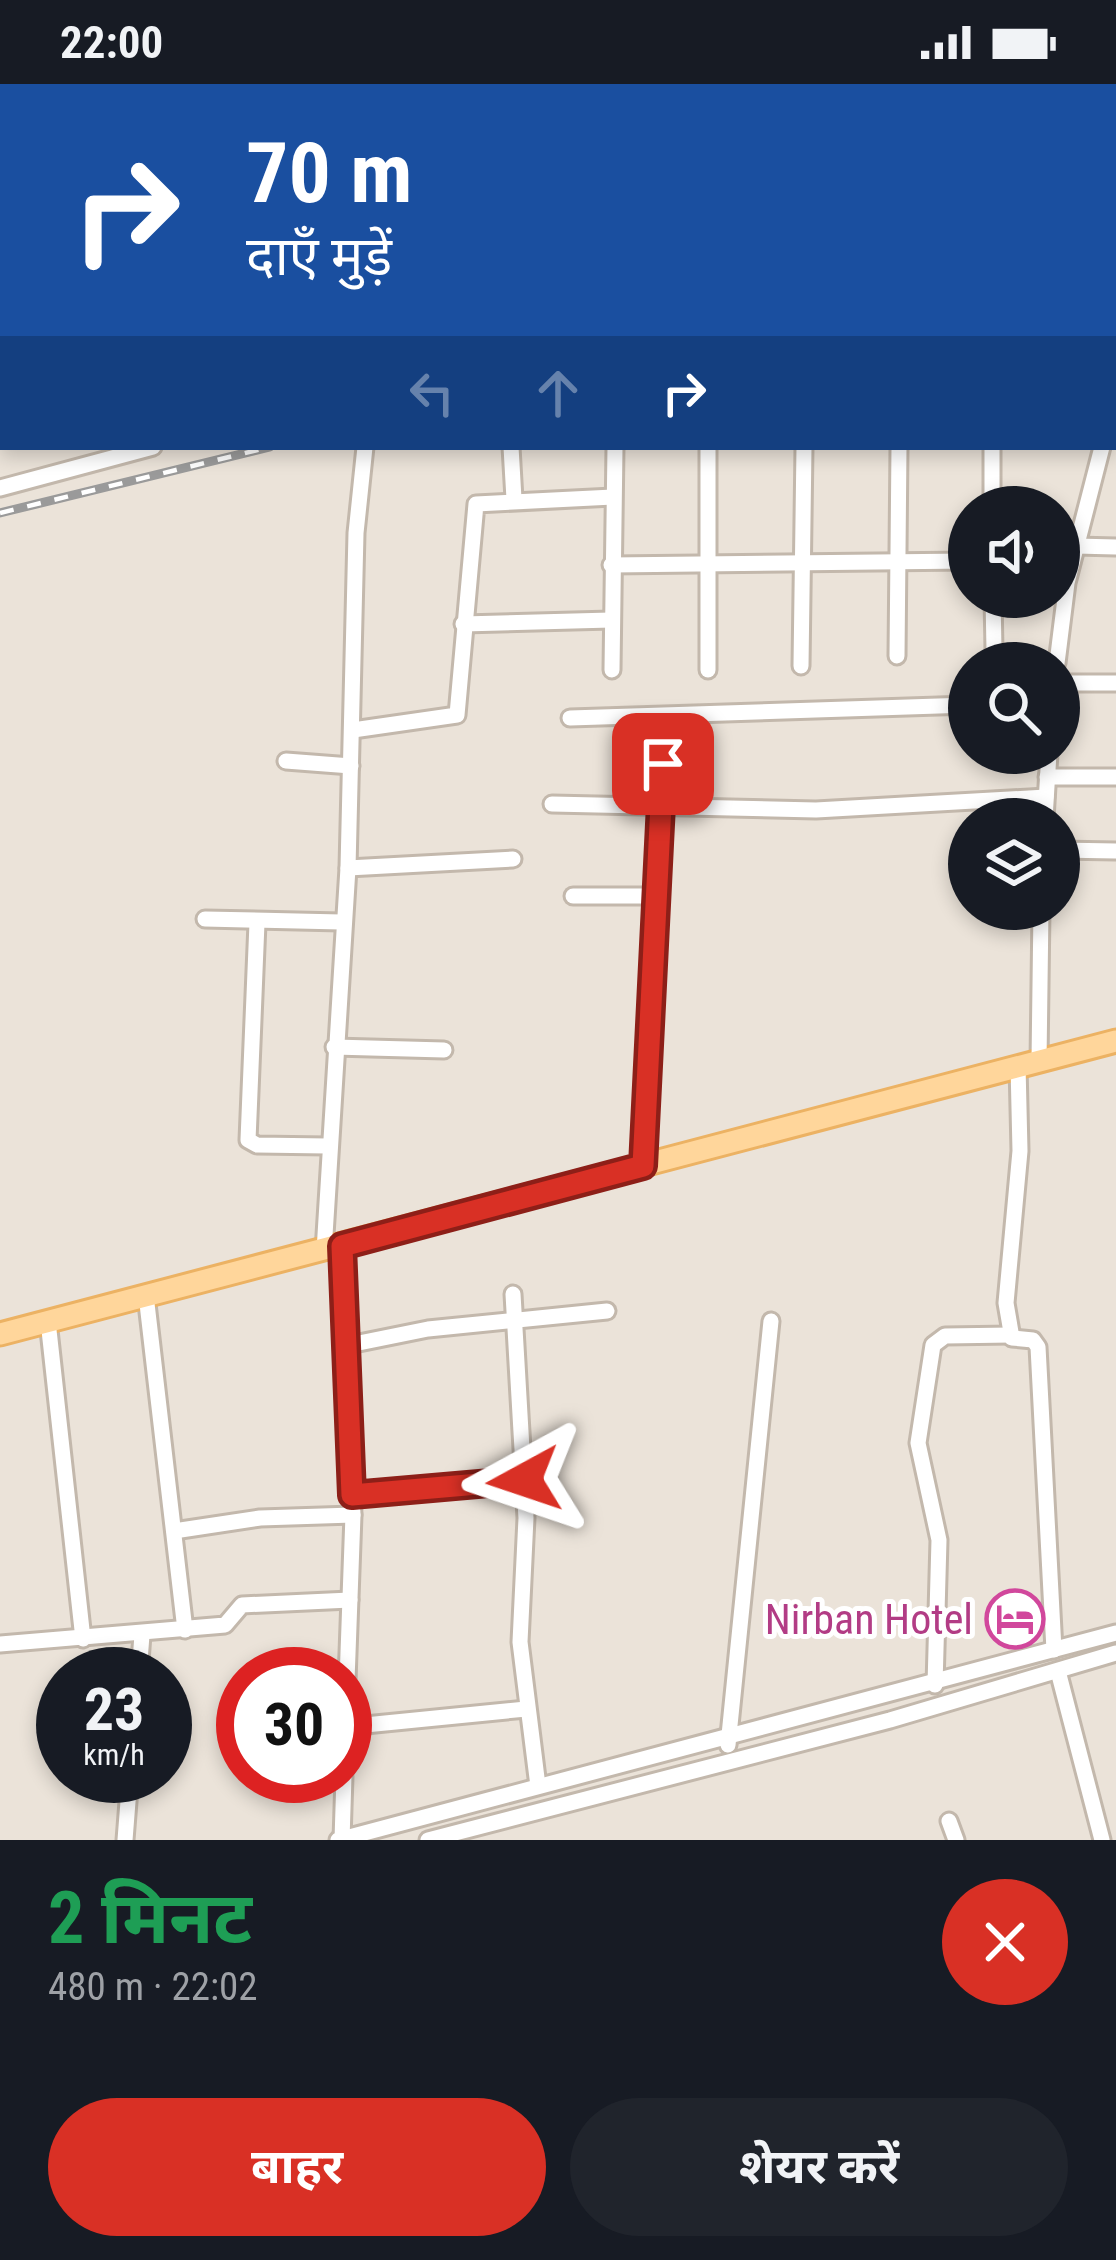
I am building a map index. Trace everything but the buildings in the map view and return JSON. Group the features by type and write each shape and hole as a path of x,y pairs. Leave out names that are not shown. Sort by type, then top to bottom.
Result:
{"main road":[{"path":"0,1334 1116,1041"}],"street":[{"path":"0,488 143,450"},
{"path":"348,1647 353,1515 327,1146 348,868 356,533 365,450"},
{"path":"511,450 514,499"},
{"path":"612,670 615,450"},
{"path":"708,450 708,670"},
{"path":"801,666 804,450"},
{"path":"897,656 899,450"},
{"path":"992,450 992,486"},
{"path":"1080,518 1101,450"},
{"path":"353,730 457,715 474,508 485,500 613,497"},
{"path":"1080,553 1116,548"},
{"path":"611,565 948,562"},
{"path":"463,624 611,620"},
{"path":"1080,683 1116,683"},
{"path":"570,718 666,719 948,706"},
{"path":"643,1166 666,719"},
{"path":"286,760 351,766"},
{"path":"552,804 816,810 1046,797 1047,774"},
{"path":"1047,777 1116,777"},
{"path":"1080,850 1116,851"},
{"path":"348,868 513,859"},
{"path":"572,896 656,896"},
{"path":"205,919 341,922"},
{"path":"257,922 248,1140 257,1145 327,1146"},
{"path":"1011,1335 1006,1303 1039,930"},
{"path":"334,1047 445,1050"},
{"path":"513,1294 524,1480 520,1642 538,1786"},
{"path":"146,1295 185,1630"},
{"path":"344,1346 428,1329 607,1311"},
{"path":"48,1321 83,1639"},
{"path":"727,1760 771,1321"},
{"path":"935,1685 939,1540 918,1443 933,1346 945,1336 1011,1335 1035,1340 1038,1347 1054,1650"},
{"path":"352,1495 524,1480"},
{"path":"174,1531 260,1518 353,1515"},
{"path":"0,1644 185,1630 229,1623 246,1604 350,1600"},
{"path":"343,1803 341,1840 1116,1633"},
{"path":"141,1647 142,1635"},
{"path":"428,1840 1116,1654"},
{"path":"1058,1672 1102,1840"},
{"path":"372,1724 526,1709"},
{"path":"125,1840 128,1803"},
{"path":"949,1822 956,1840"}],"shaded area":[{"path":"0,450 1116,450 1116,1840 0,1840"}],"railway":[{"path":"0,513 258,450"}],"place":[{"name":"Nirban Hotel","path":"1015,1619"}],"route":[{"path":"524,1480 352,1495 342,1246 643,1166 663,764"}]}
